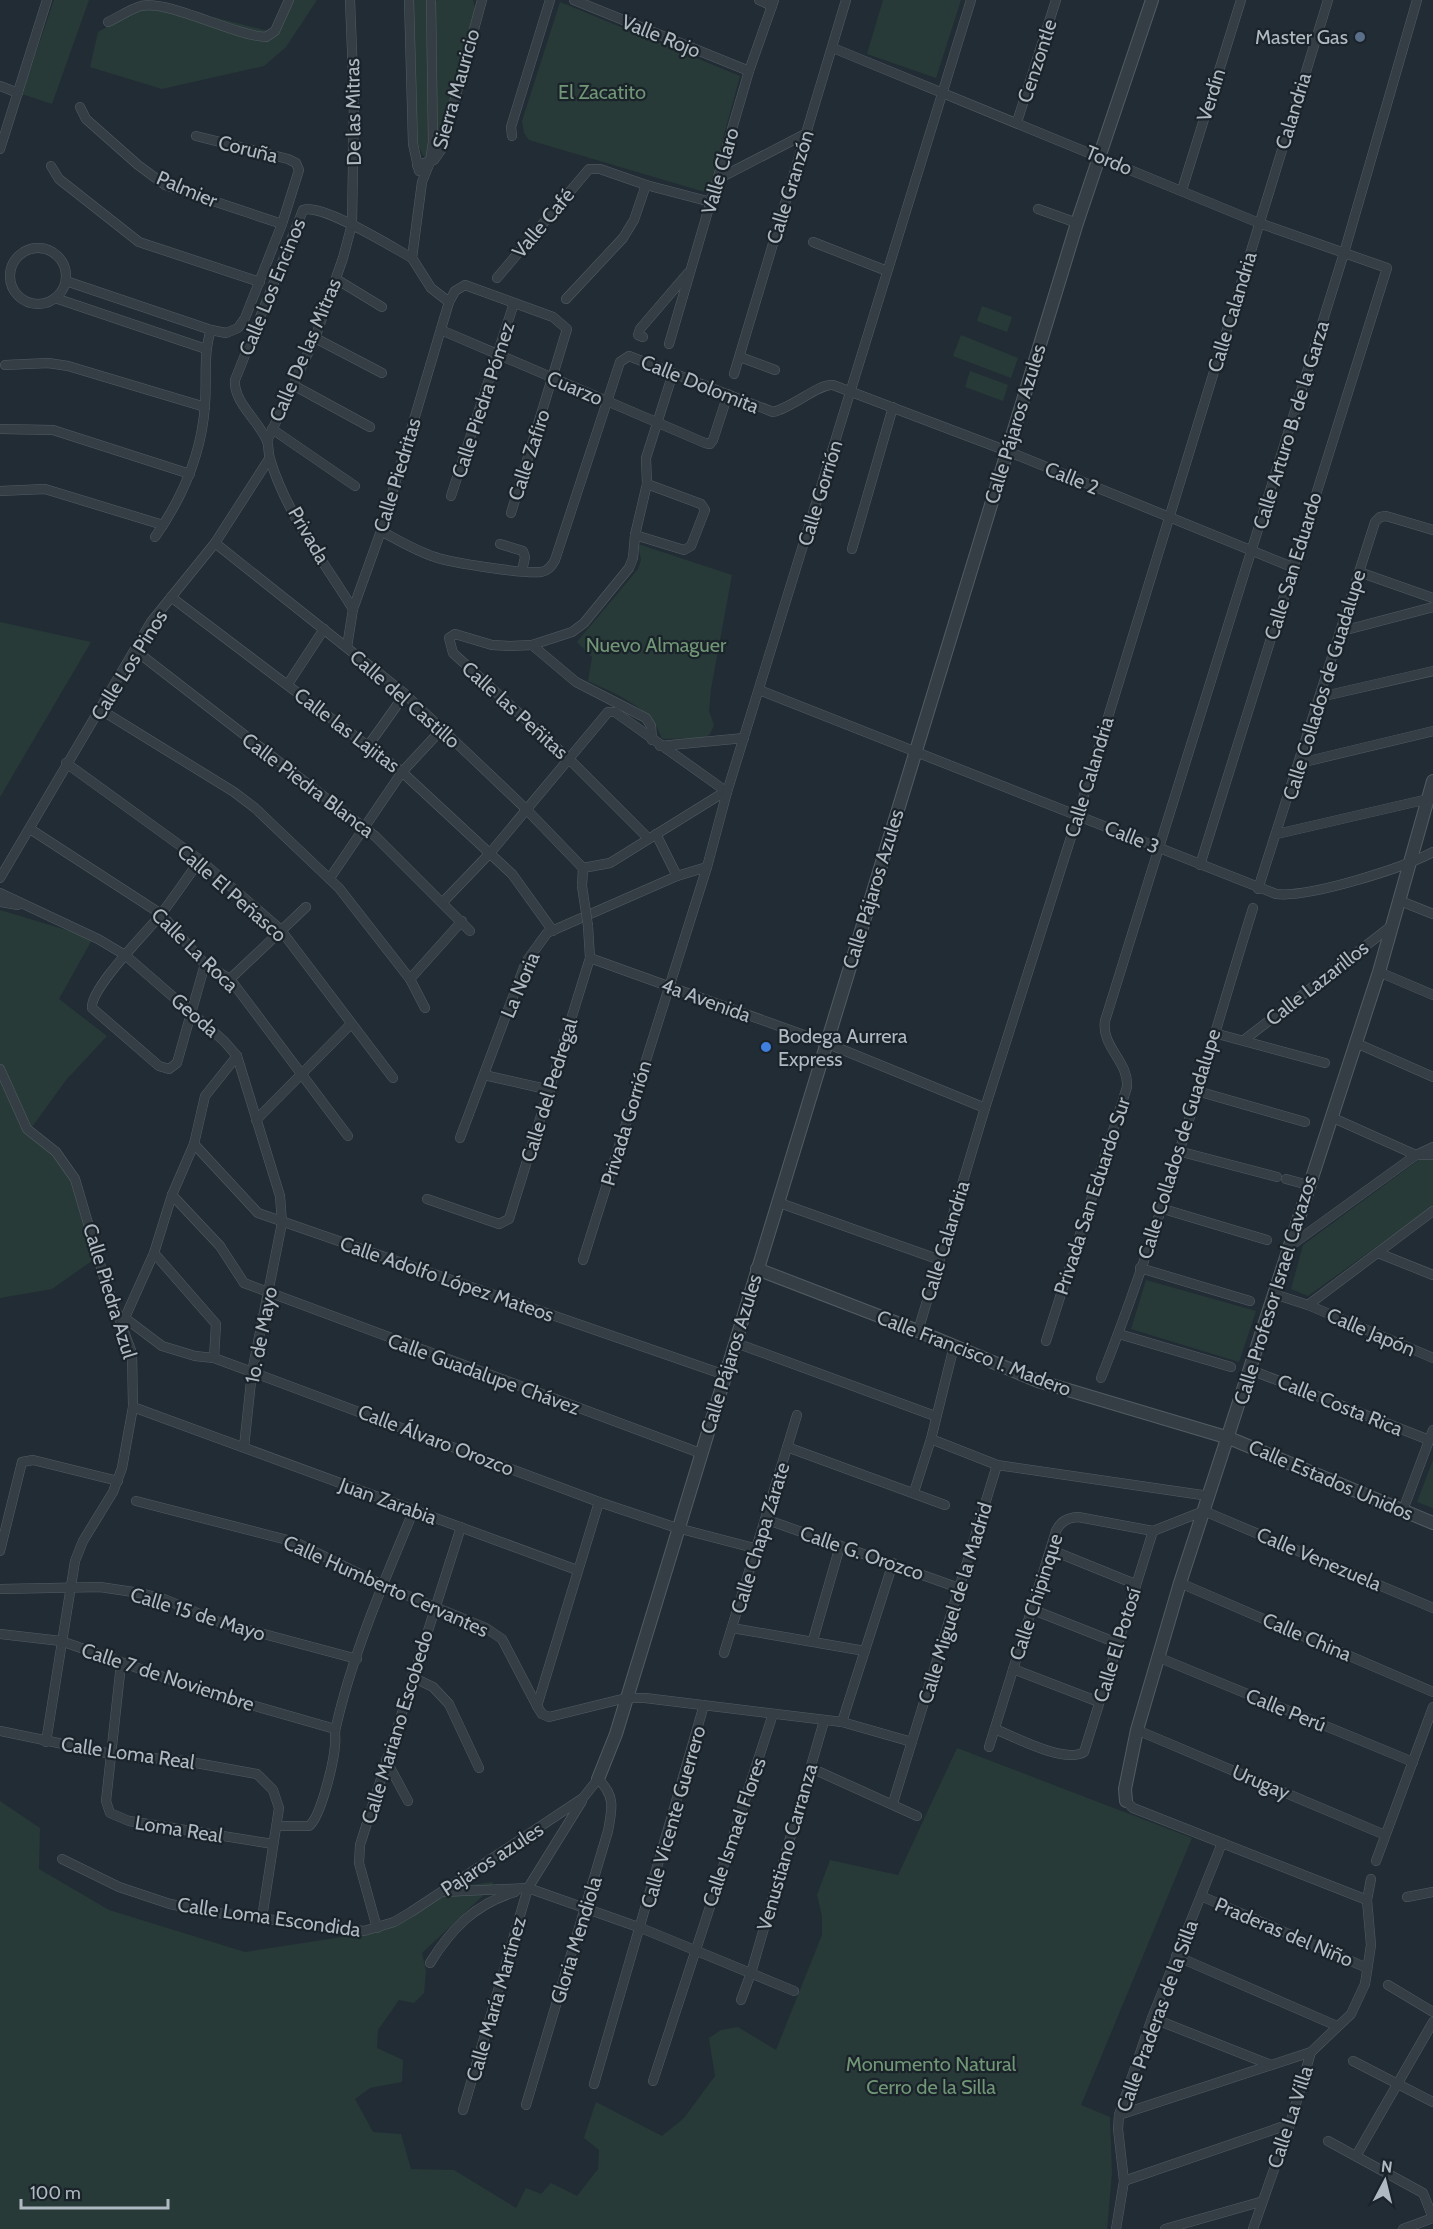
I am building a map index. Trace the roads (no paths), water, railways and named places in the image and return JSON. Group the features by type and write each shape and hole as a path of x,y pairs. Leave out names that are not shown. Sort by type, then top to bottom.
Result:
{"street":[{"path":"0,149 46,0"},
{"name":"De las Mitras","path":"350,0 354,102 352,224"},
{"path":"409,0 413,144 422,182"},
{"path":"412,258 422,182 430,162 433,142 431,0"},
{"name":"Sierra Mauricio","path":"417,165 430,162 437,157 442,145 482,0"},
{"path":"512,136 511,127 550,0"},
{"name":"Valle Rojo","path":"574,0 749,71"},
{"path":"759,0 773,3"},
{"name":"Calle Granzón","path":"734,374 846,0"},
{"name":"Calle Gorrión","path":"669,986 971,0"},
{"name":"Cenzontle","path":"1017,122 1056,0"},
{"name":"Calle Pájaros Azules","path":"598,1779 616,1734 1077,223 1152,0"},
{"name":"Verdín","path":"1182,190 1241,0"},
{"name":"Calandria","path":"1259,223 1328,0"},
{"name":"Calle Arturo B. de la Garza","path":"1159,848 1344,253 1417,0"},
{"path":"108,22 147,4 164,7 258,36 269,36 277,28 286,1"},
{"name":"Valle Claro","path":"669,344 749,71 773,3"},
{"name":"Tordo","path":"833,48 1259,223 1387,268"},
{"path":"0,86 18,93"},
{"name":"Palmier","path":"80,106 86,119 138,165 165,185 282,224"},
{"path":"718,179 807,133"},
{"name":"Coruña","path":"196,136 288,159 298,166 299,174 282,224"},
{"path":"51,166 59,179 139,242 260,282"},
{"name":"Valle Café","path":"497,278 589,169 600,170 646,185"},
{"path":"566,299 623,238 634,220 646,185 711,202"},
{"name":"Calle Los Encinos","path":"267,441 236,390 235,380 301,212 306,208 316,209 352,224"},
{"path":"1038,209 1077,223"},
{"name":"Calle Calandria","path":"918,1331 984,1108 1078,815 1259,223"},
{"path":"66,281 226,333 243,324 282,224"},
{"path":"352,224 412,258 431,288 449,302"},
{"name":"Calle De las Mitras","path":"267,441 315,338 352,224"},
{"path":"813,242 887,271"},
{"path":"55,298 66,281 63,261 46,249 26,250 17,257 11,268 12,286 26,301 36,304 55,298 206,349"},
{"path":"0,265 11,268"},
{"name":"Calle San Eduardo","path":"1200,864 1387,268"},
{"path":"640,336 691,269"},
{"path":"336,279 382,308"},
{"name":"Calle Piedritas","path":"347,647 353,609 381,531 449,302 459,287 474,286 514,303"},
{"name":"Calle Zafiro","path":"511,513 567,329 561,321 514,303"},
{"name":"Calle Piedra Pómez","path":"451,496 514,303"},
{"path":"155,537 164,525 190,474 200,441 205,407 206,349 211,330"},
{"name":"Cuarzo","path":"441,330 710,444 728,394"},
{"path":"315,338 382,373"},
{"name":"Calle Dolomita","path":"606,401 620,362 625,357 773,412 797,403 827,384 852,391"},
{"path":"740,357 775,370"},
{"path":"5,365 48,363 68,366 205,407"},
{"path":"532,645 572,632 584,623 629,568 633,558 635,536 647,484 646,458 673,373"},
{"path":"293,385 370,428"},
{"name":"Calle 2","path":"852,391 1293,567"},
{"path":"381,531 433,557 522,571 542,572 551,567 606,401"},
{"path":"852,549 893,407"},
{"path":"0,429 53,430 190,474"},
{"path":"272,429 355,486"},
{"name":"Privada","path":"267,441 269,459 299,520 353,609"},
{"name":"Calle Los Pinos","path":"0,878 66,763 136,651 151,622 215,543 269,459"},
{"path":"635,536 684,550 691,546 705,507 647,484"},
{"path":"0,490 45,489 164,525"},
{"name":"Calle Collados de Guadalupe","path":"1258,889 1375,522 1380,517 1398,518 1433,530"},
{"name":"Calle del Castillo","path":"215,543 405,694 525,808 583,868"},
{"path":"500,544 523,551 525,557 522,571"},
{"path":"1359,572 1433,598"},
{"path":"342,590 360,591"},
{"name":"Calle las Lajitas","path":"171,597 402,772 491,852 512,874 553,931"},
{"path":"1342,631 1433,607"},
{"path":"288,684 324,629"},
{"name":"Calle las Peñitas","path":"532,645 492,645 455,634 449,638 448,642 453,653 652,836 677,876"},
{"path":"532,645 576,682 646,717 656,743"},
{"name":"Calle Piedra Blanca","path":"136,651 363,826 470,931"},
{"path":"1320,697 1433,671"},
{"name":"Calle 3","path":"759,690 1078,815 1258,889 1288,896 1410,864 1433,852"},
{"path":"368,746 405,694"},
{"path":"101,710 234,792 255,808 330,878 410,979 425,1008"},
{"path":"443,902 491,852 603,716 615,712 727,791 610,863 583,868 582,886 590,958"},
{"path":"330,878 363,826 402,772 442,729"},
{"path":"1300,763 1433,731"},
{"path":"656,743 744,738"},
{"name":"Calle El Peñasco","path":"66,763 200,860 280,929 393,1078"},
{"name":"Calle Profesor Israel Cavazos","path":"1126,1801 1125,1789 1137,1730 1160,1658 1180,1583 1379,972 1433,781"},
{"path":"1277,834 1428,799"},
{"name":"Calle La Roca","path":"30,829 161,914 205,964 230,979 299,1074 348,1136"},
{"name":"Privada San Eduardo Sur","path":"1046,1341 1127,1087 1126,1071 1107,1041 1104,1021 1159,848"},
{"path":"200,860 161,914 125,955 93,998 91,1004 94,1012 159,1066 169,1069 177,1063 205,964"},
{"path":"677,876 706,867"},
{"name":"La Noria","path":"460,1138 526,962 541,939 553,931 677,876"},
{"name":"Geoda","path":"0,893 125,955 191,1011 237,1056 280,1196 282,1223"},
{"path":"1398,900 1433,914"},
{"path":"0,902 32,908"},
{"path":"230,979 280,929 306,907"},
{"name":"Calle Collados de Guadalupe","path":"1101,1378 1119,1334 1160,1208 1252,908"},
{"path":"410,979 462,921"},
{"name":"Calle Lazarillos","path":"1244,1040 1390,927"},
{"name":"4a Avenida","path":"590,958 826,1043 984,1108"},
{"name":"Calle del Pedregal","path":"427,1199 499,1224 507,1222 590,958"},
{"path":"1379,972 1433,995"},
{"name":"Privada Gorrión","path":"583,1260 669,986"},
{"path":"256,1120 351,1024"},
{"path":"1214,1033 1325,1063"},
{"path":"1356,1043 1433,1077"},
{"path":"123,1322 154,1253 172,1195 194,1144 205,1096 237,1056"},
{"name":"Calle Piedra Azul","path":"0,1069 27,1130 56,1152 75,1179 132,1353 133,1407 118,1480 83,1541 69,1586 46,1742"},
{"path":"484,1075 550,1090"},
{"path":"1197,1091 1305,1122"},
{"path":"1331,1117 1416,1155 1433,1155"},
{"name":"Calle Adolfo López Mateos","path":"194,1144 249,1206 258,1213 725,1375"},
{"path":"1290,1246 1416,1155 1433,1147"},
{"path":"1178,1151 1308,1185"},
{"name":"Calle Guadalupe Chávez","path":"172,1195 220,1246 242,1282 268,1294 700,1453"},
{"path":"777,1202 940,1260"},
{"path":"1160,1208 1267,1240"},
{"path":"1308,1305 1433,1212"},
{"name":"1o. de Mayo","path":"244,1448 252,1372 282,1223"},
{"path":"154,1253 216,1324 214,1358"},
{"path":"1378,1253 1433,1275"},
{"path":"1140,1268 1250,1301"},
{"name":"Calle Francisco I. Madero","path":"757,1269 918,1331 1038,1381 1229,1438"},
{"name":"Calle Japón","path":"1274,1294 1308,1305 1433,1358"},
{"name":"Calle Álvaro Orozco","path":"123,1322 162,1346 195,1356 214,1358 599,1502 677,1528 754,1548"},
{"path":"1119,1334 1231,1367"},
{"path":"736,1343 935,1416"},
{"path":"914,1492 931,1439 954,1346"},
{"name":"Calle Costa Rica","path":"1251,1370 1429,1440"},
{"name":"Juan Zarabia","path":"133,1407 412,1512 577,1570"},
{"name":"Calle Chapa Zárate","path":"724,1653 754,1548 796,1416"},
{"path":"1403,1510 1433,1430"},
{"name":"Calle Estados Unidos","path":"1229,1438 1433,1523"},
{"path":"931,1439 998,1465 1209,1496"},
{"path":"787,1447 945,1505"},
{"path":"0,1551 22,1462 33,1460 118,1480"},
{"name":"Calle Miguel de la Madrid","path":"893,1803 998,1465"},
{"name":"Calle Humberto Cervantes","path":"136,1501 296,1542 382,1586 486,1628 501,1639 537,1706"},
{"path":"599,1502 537,1706 542,1714 557,1717 626,1698 645,1698 842,1722 912,1742"},
{"path":"1153,1532 1204,1511"},
{"name":"Calle Venezuela","path":"1204,1511 1433,1608"},
{"path":"262,1918 273,1844 278,1826 303,1827 314,1823 334,1755 335,1729 357,1659 382,1586 412,1512"},
{"name":"Calle Chipinque","path":"988,1747 1059,1526 1071,1518 1078,1517 1153,1532"},
{"name":"Calle G. Orozco","path":"765,1519 959,1588"},
{"name":"Calle Mariano Escobedo","path":"377,1928 359,1853 433,1606 460,1527"},
{"name":"Calle El Potosí","path":"994,1728 1063,1755 1078,1755 1086,1747 1153,1532"},
{"path":"813,1640 840,1546"},
{"path":"1051,1550 1136,1584"},
{"path":"842,1722 893,1563"},
{"name":"Calle China","path":"1180,1583 1433,1692"},
{"name":"Calle 15 de Mayo","path":"0,1589 100,1587 164,1599 219,1622 357,1659"},
{"path":"1031,1609 1117,1643"},
{"path":"732,1628 813,1640 865,1651"},
{"name":"Calle 7 de Noviembre","path":"0,1634 61,1641 206,1692 335,1729"},
{"name":"Calle Perú","path":"1160,1658 1413,1762"},
{"name":"Loma Real","path":"121,1664 106,1801 110,1813 117,1817 273,1844"},
{"path":"1013,1669 1099,1702"},
{"path":"412,1677 441,1694 479,1768"},
{"name":"Calle Vicente Guerrero","path":"594,2084 704,1705"},
{"path":"1376,1861 1433,1707"},
{"name":"Calle Ismael Flores","path":"653,2081 773,1714"},
{"name":"Venustiano Carranza","path":"741,2000 751,1973 824,1721"},
{"name":"Urugay","path":"1137,1730 1385,1835"},
{"name":"Calle Loma Real","path":"0,1731 111,1754 185,1761 257,1774 277,1798 278,1826"},
{"path":"386,1760 408,1801"},
{"path":"811,1768 893,1803 917,1816"},
{"name":"Pajaros azules","path":"377,1928 394,1922 441,1893 584,1798 598,1779"},
{"name":"Gloria Mendiola","path":"526,2105 608,1832 613,1807 610,1792 598,1779"},
{"name":"Calle María Martínez","path":"463,2110 525,1888 584,1798"},
{"path":"1126,1801 1133,1808 1368,1900"},
{"name":"Calle Praderas de la Silla","path":"1116,2229 1124,2181 1118,2129 1119,2115 1152,2018 1222,1843"},
{"name":"Calle Loma Escondida","path":"62,1860 119,1887 170,1904 351,1931 377,1928"},
{"name":"Calle La Villa","path":"1253,2229 1260,2202 1290,2124 1311,2052 1351,2014 1359,2002 1371,1945 1368,1900 1371,1879"},
{"path":"441,1893 525,1888 641,1928 794,1991"},
{"path":"430,1963 446,1937 464,1918 487,1903 525,1888"},
{"path":"1407,1897 1433,1892"},
{"name":"Praderas del Niño","path":"1201,1896 1367,1968"},
{"path":"1176,1956 1337,2026"},
{"path":"1388,1985 1433,2012"},
{"path":"1152,2018 1271,2065"},
{"path":"1356,2156 1395,2084 1433,2022"},
{"path":"1119,2115 1311,2052"},
{"path":"1353,2061 1433,2102"},
{"path":"1124,2181 1290,2124"},
{"path":"1328,2140 1423,2193 1433,2218 1403,2229"},
{"path":"1423,2193 1433,2186"},
{"path":"1165,2229 1260,2202"}],"place":[{"name":"Master Gas","path":"1360,37"},
{"name":"Bodega Aurrera Express","path":"766,1047"}],"park label":[{"name":"El Zacatito","path":"602,92"},
{"name":"Nuevo Almaguer","path":"656,645"},
{"name":"Monumento Natural Cerro de la Silla","path":"931,2076"}]}
